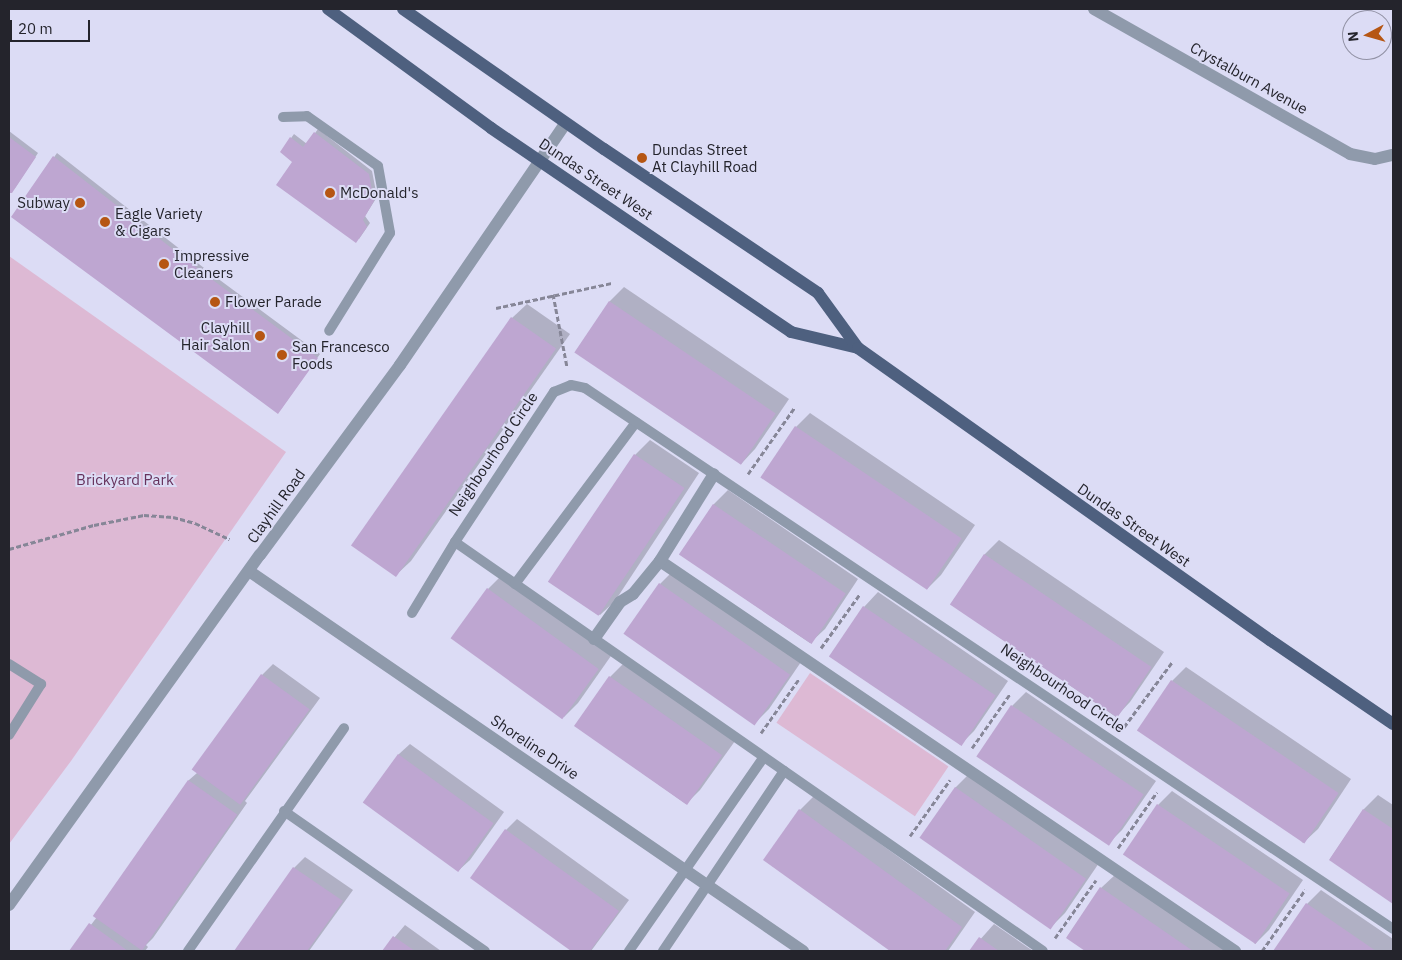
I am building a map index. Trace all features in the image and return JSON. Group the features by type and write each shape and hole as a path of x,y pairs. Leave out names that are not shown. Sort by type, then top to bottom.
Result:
{"main road":[{"name":"Dundas Street West","path":"328,9 540,161 791,332 858,348"},
{"name":"Dundas Street West","path":"403,9 566,123 818,293 858,348 1238,618 1393,724"}],"street":[{"name":"Crystalburn Avenue","path":"1094,9 1350,154 1375,159 1393,155"},
{"name":"Clayhill Road","path":"9,906 249,571 400,365 566,123"},
{"path":"594,639 620,602 633,594 660,561 714,474"},
{"path":"660,561 1236,951"},
{"name":"Shoreline Drive","path":"249,571 685,868 802,951"}],"lane":[{"path":"283,116 308,116 378,166 390,233 329,331"},
{"name":"Neighbourhood Circle","path":"412,612 455,542 554,392 571,385 586,388 1393,929"},
{"path":"515,584 636,422"},
{"path":"455,542 1044,951"},
{"path":"9,664 40,684 10,732"},
{"path":"188,951 284,811 344,728"},
{"path":"629,951 764,757"},
{"path":"663,951 784,771"},
{"path":"284,811 485,951"}],"path":[{"path":"496,308 553,294 612,283"},
{"path":"553,294 571,385"},
{"path":"737,490 795,408"},
{"path":"9,549 94,525 144,515 173,517 195,523 229,540"},
{"path":"751,748 870,579"},
{"path":"1113,741 1173,661"},
{"path":"1262,951 1314,876"}],"green space":[{"name":"Brickyard Park","path":"9,256 286,452 71,761 9,844"},
{"path":"810,673 948,766 915,816 776,723"}],"building":[{"name":"McDonald's","path":"314,132 369,174 374,201 363,220 367,227 356,243 276,185 292,162 280,152 290,137 303,147"},
{"path":"9,137 36,157 12,193 9,193"},
{"path":"53,156 210,278 318,358 278,414 11,217"},
{"path":"609,301 776,413 741,465 574,352"},
{"path":"511,317 556,349 396,577 351,546"},
{"path":"795,426 962,538 927,590 760,477"},
{"path":"634,454 685,488 598,616 548,582"},
{"path":"713,504 846,593 812,644 679,555"},
{"path":"984,554 1151,667 1117,718 950,605"},
{"path":"659,583 790,675 755,726 623,634"},
{"path":"487,588 599,669 562,719 451,638"},
{"path":"863,606 996,695 962,746 829,657"},
{"path":"261,674 310,709 240,805 192,769"},
{"path":"609,676 722,755 687,805 574,726"},
{"path":"1171,680 1338,793 1304,844 1137,731"},
{"path":"1011,705 1144,794 1109,846 976,756"},
{"path":"398,754 493,823 458,872 363,803"},
{"path":"188,780 237,814 142,950 93,916"},
{"path":"955,787 1086,879 1051,930 919,838"},
{"path":"1157,804 1290,893 1256,944 1123,855"},
{"path":"799,809 962,927 945,951 890,951 763,860"},
{"path":"1363,809 1393,829 1393,904 1329,860"},
{"path":"505,829 619,911 590,951 571,951 470,878"},
{"path":"293,867 343,901 307,951 234,951"},
{"path":"1100,887 1193,951 1085,951 1066,938"},
{"path":"1306,903 1376,951 1273,951"},
{"path":"89,923 128,951 69,951"},
{"path":"393,936 415,951 382,951"},
{"path":"979,937 999,951 969,951"}],"place":[{"name":"Dundas Street At Clayhill Road","path":"642,158"},
{"name":"McDonald's","path":"330,193"},
{"name":"Subway","path":"80,203"},
{"name":"Eagle Variety & Cigars","path":"105,222"},
{"name":"Impressive Cleaners","path":"164,264"},
{"name":"Flower Parade","path":"215,302"},
{"name":"Clayhill Hair Salon","path":"260,336"},
{"name":"San Francesco Foods","path":"282,355"}]}
